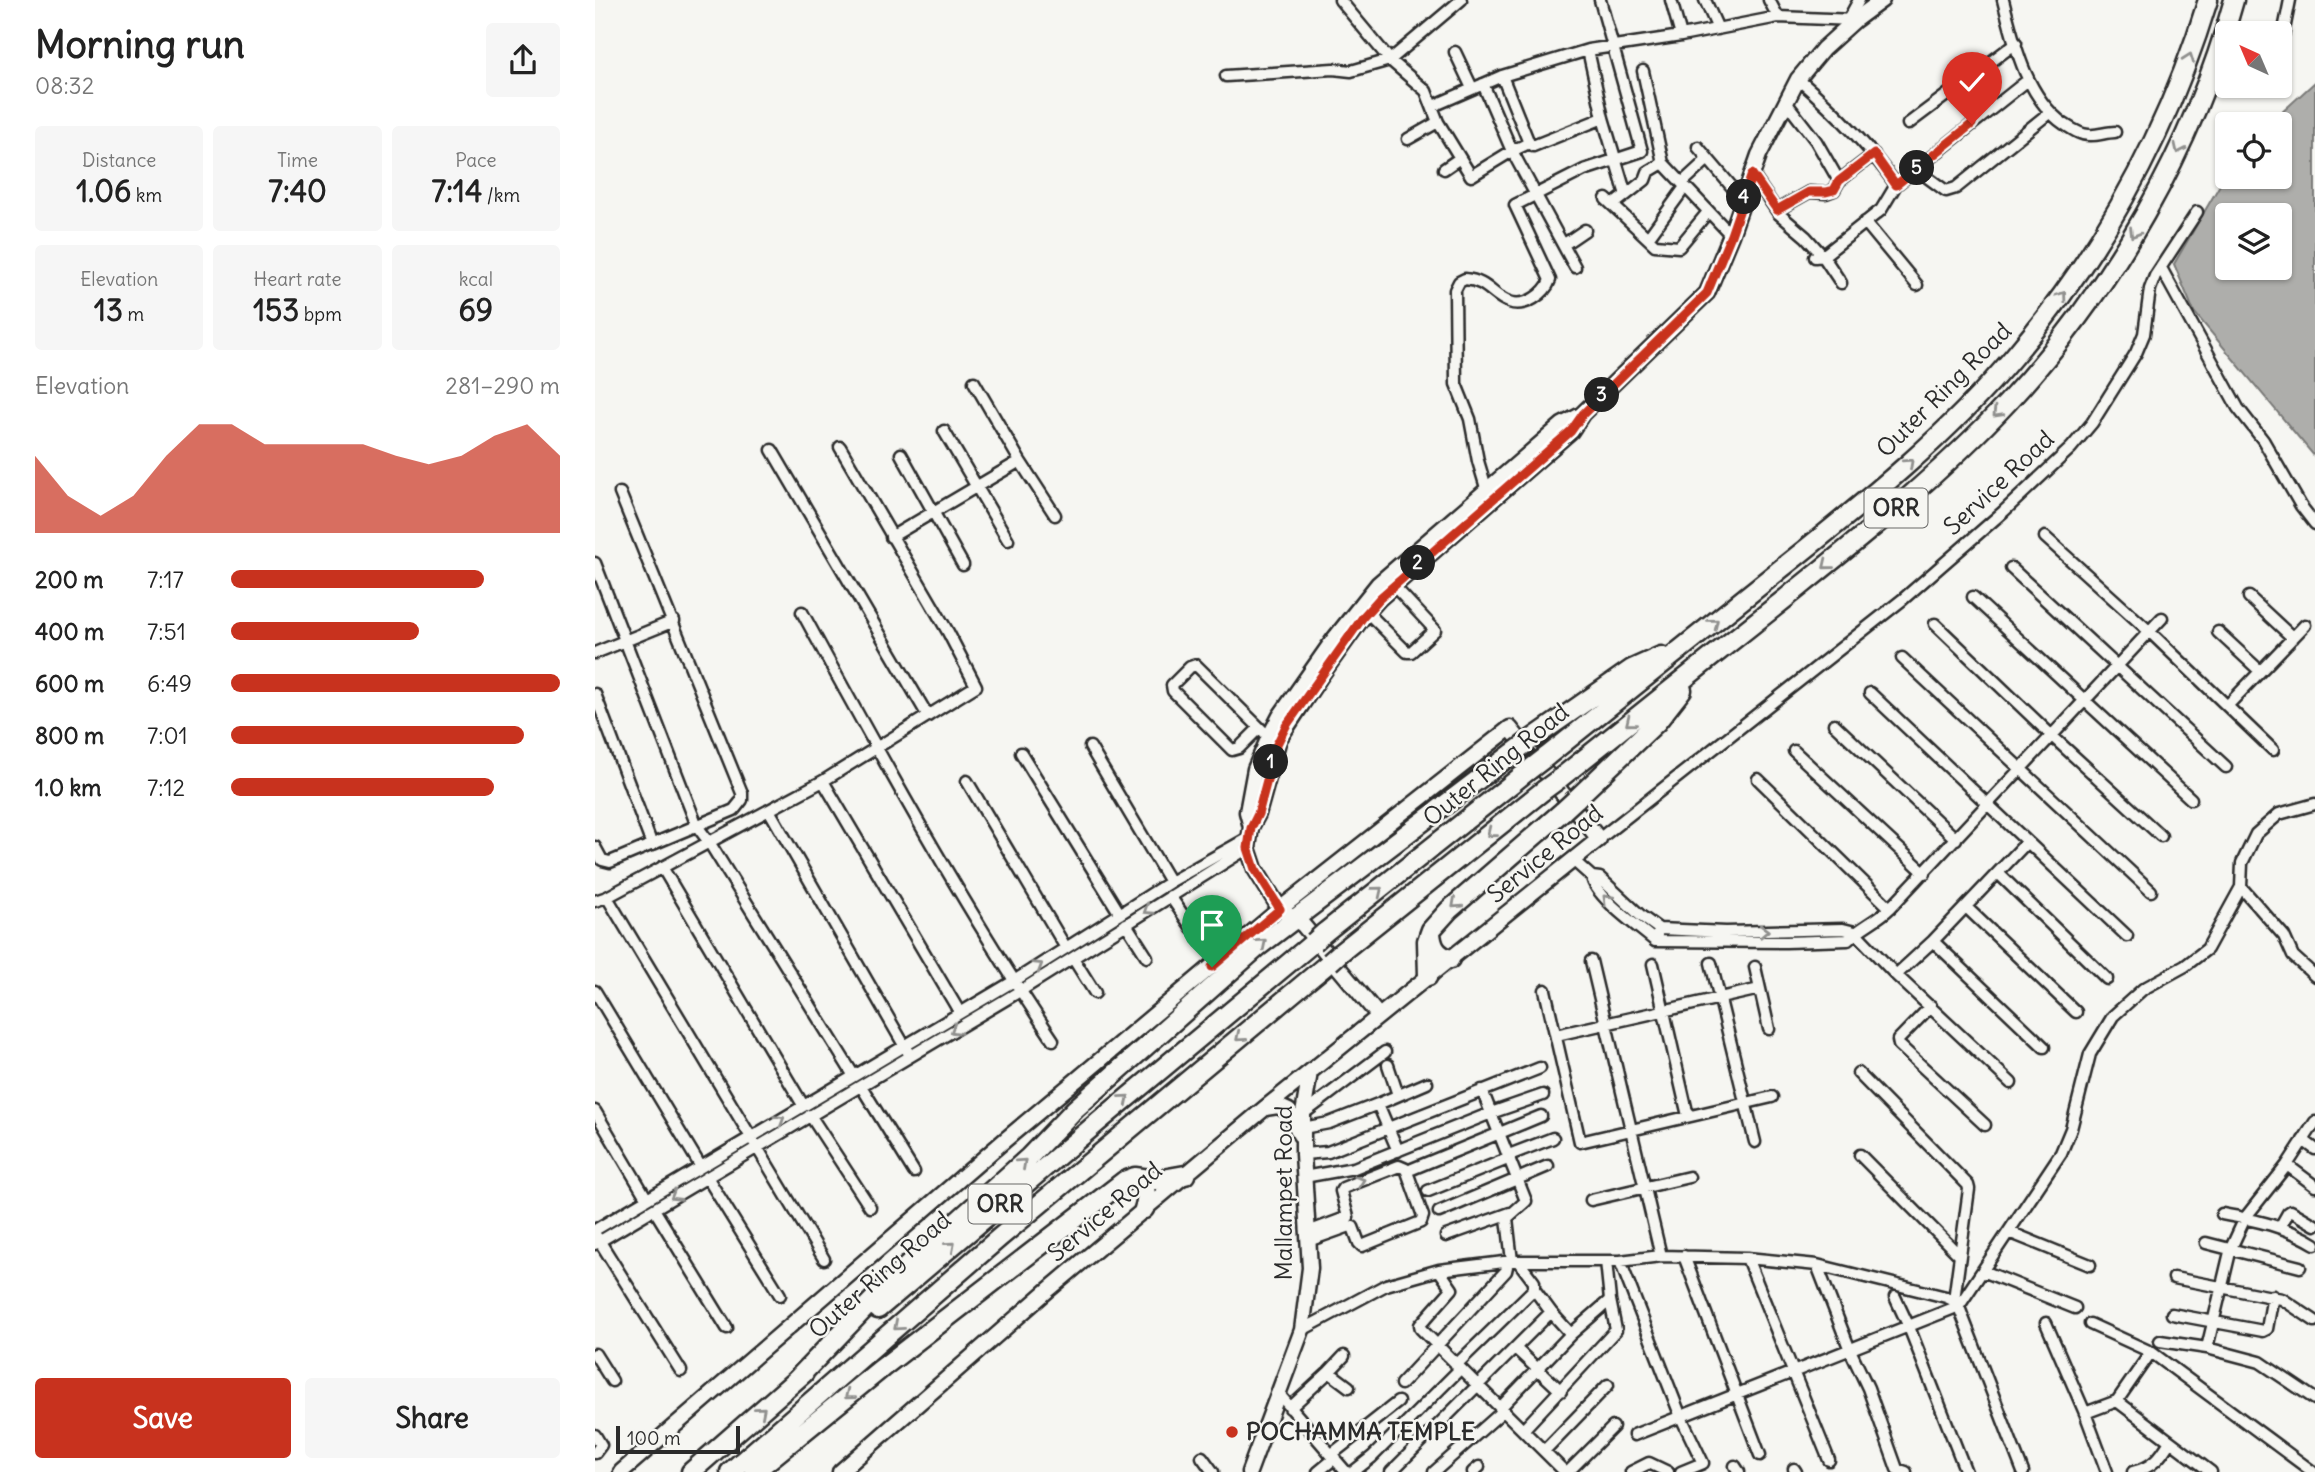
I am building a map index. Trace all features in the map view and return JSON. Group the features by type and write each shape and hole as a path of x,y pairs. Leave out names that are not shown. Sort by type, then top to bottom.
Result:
{"highway":[{"name":"Outer Ring Road","path":"691,1472 1055,1158 1319,938 1882,487 1937,437 1990,384 2038,328 2075,278 2115,215 2145,162 2167,114 2208,0"},
{"name":"Outer Ring Road","path":"730,1472 999,1238 1335,957 1898,506 1955,455 2008,402 2058,344 2096,292 2143,218 2190,125 2221,44 2234,0"},
{"path":"796,1380 895,1277 1029,1157 1075,1109 1259,946 1287,914 1632,669 1684,646"},
{"path":"1428,976 1427,941 1431,929 1657,722 1701,665"},
{"path":"1431,929 1435,949 1443,957 1450,959"},
{"path":"754,1472 1123,1181 1135,1177 1157,1180 1185,1175"},
{"path":"1135,1177 1146,1190 1144,1209"}],"main road":[{"path":"1249,838 1279,739 1300,704 1367,612 1393,585 1571,431 1583,414 1707,293 1759,155 1798,79 1851,20 1882,0"},
{"path":"1378,1016 1303,925 1287,914 1255,869 1247,812 1265,735 1334,639 1378,584 1562,425 1583,414"},
{"path":"621,1472 1005,1140 1287,914 1510,728 1599,839"},
{"name":"Service Road","path":"840,1472 1047,1291 1265,1108 1599,839"},
{"name":"Mallampet Road","path":"1249,1472 1302,1330 1310,1268 1303,1135 1310,1072"},
{"path":"1265,1108 1278,1106 1289,1111 1303,1135"}],"street":[{"path":"1340,0 1390,60 1426,92 1438,122 1471,176 1529,143"},
{"path":"1226,76 1333,69 1351,71 1390,60 1461,0"},
{"path":"1487,491 1470,419 1456,384 1455,290 1459,282 1465,279 1486,285 1510,303 1525,302 1540,295 1550,280 1515,205 1584,170 1641,151 1600,0"},
{"path":"1671,0 1681,36"},
{"path":"1705,0 1718,29"},
{"path":"1769,0 1778,17"},
{"path":"1433,106 1502,76 1588,50 1681,36 1778,17 1851,20 1859,0"},
{"path":"2003,0 2028,80 2049,113 2075,132 2089,135 2115,132"},
{"path":"2286,21 2290,0"},
{"path":"1908,124 2016,43"},
{"path":"1588,50 1614,160 1626,195"},
{"path":"1455,52 1472,88"},
{"path":"1643,71 1663,163 1731,235"},
{"path":"1502,76 1532,146 1603,118"},
{"path":"1798,79 1849,125 1896,185"},
{"path":"1819,256 1881,210 1896,185 2028,80"},
{"path":"1483,84 1513,151 1575,267"},
{"path":"1785,101 1817,141 1839,181"},
{"path":"1916,169 1946,191 1956,188 2049,113"},
{"path":"1408,139 1438,122"},
{"path":"1698,148 1743,201"},
{"path":"1777,210 1809,192 1834,190 1839,181 1874,154"},
{"path":"1444,169 1460,158"},
{"path":"1648,238 1683,185 1708,159"},
{"path":"1663,163 1648,172 1648,177 1626,195 1609,202 1655,246 1679,247 1708,212"},
{"path":"1752,174 1777,210 1841,283"},
{"name":"Service Road","path":"1599,839 1902,600 2003,512 2071,448 2092,423 2136,353 2144,334 2150,289 2197,212"},
{"path":"1865,222 1917,285"},
{"path":"1563,245 1585,229"},
{"path":"2161,268 2238,408 2263,440 2301,506 2315,524"},
{"path":"974,382 1055,515"},
{"path":"944,431 1008,540"},
{"path":"595,901 823,781 976,687 948,632 840,447"},
{"path":"772,450 928,716"},
{"path":"901,454 963,565"},
{"path":"891,537 1020,461"},
{"path":"595,847 602,860 610,862 734,810 742,800 742,793 674,621 620,493"},
{"path":"2045,537 2150,632 2273,750"},
{"path":"595,563 697,826 854,1076"},
{"path":"2011,568 2226,767"},
{"path":"1367,612 1407,653 1435,630 1393,585"},
{"path":"1973,597 2191,799"},
{"path":"2249,597 2293,638"},
{"path":"801,612 876,748 1020,991 1053,1040"},
{"path":"1592,877 1593,885 1655,941 1848,940 1855,932 1882,916 1925,873 2162,618"},
{"path":"595,653 674,621"},
{"path":"1935,624 2161,836"},
{"path":"2227,706 2305,625"},
{"path":"2218,632 2260,671"},
{"path":"1902,659 2151,891"},
{"path":"1196,665 1265,735 1249,737 1236,750 1230,749 1173,691 1173,683 1190,667 1196,665"},
{"path":"1870,693 2127,936"},
{"path":"595,694 653,845"},
{"path":"1835,724 1956,839"},
{"path":"1249,737 1265,735"},
{"path":"1090,747 1170,882"},
{"path":"1794,751 1925,873"},
{"path":"1021,753 1120,914"},
{"path":"1758,779 1890,908"},
{"path":"823,781 960,1013"},
{"path":"967,781 1066,948"},
{"path":"1635,1435 1909,1327 1957,1303 1983,1271 2061,1153 2071,1129 2090,1054 2113,1016 2143,989 2185,966 2207,949 2241,887 2242,863 2256,834 2279,814 2315,804"},
{"path":"769,810 911,1057"},
{"path":"596,1237 647,1199 1014,981 1170,882 1249,838"},
{"path":"596,1237 654,1209 1020,991 1170,896 1249,838"},
{"path":"1896,975 1933,941 2027,842"},
{"path":"1574,861 1592,877 1600,878 1658,929 1727,932 1843,929 1855,932 1896,975 2011,1083"},
{"path":"662,867 803,1105"},
{"path":"1998,873 2107,979"},
{"path":"2241,887 2284,936 2293,956 2315,976"},
{"path":"1170,896 1192,928"},
{"path":"607,897 824,1259"},
{"path":"1966,907 2076,1012"},
{"path":"1126,924 1147,957"},
{"path":"1655,941 1658,929"},
{"path":"1786,930 1786,942"},
{"path":"1933,941 2045,1047"},
{"path":"1073,958 1095,993"},
{"path":"1591,961 1661,1256"},
{"path":"1711,963 1755,1142"},
{"path":"1653,964 1688,1116"},
{"path":"1755,967 1769,1029"},
{"path":"1556,1035 1760,989"},
{"path":"1545,990 1580,1142 1772,1097"},
{"path":"595,991 701,1167"},
{"path":"1931,1006 1898,1040 1899,1045 1985,1125"},
{"path":"1303,1135 1385,1052"},
{"path":"1388,1065 1398,1095"},
{"path":"1303,1135 1328,1152 1540,1068"},
{"path":"1858,1073 1968,1185 1957,1303 2023,1472"},
{"path":"1303,1135 1427,1083"},
{"path":"861,1086 914,1172"},
{"path":"1482,1090 1526,1200 1507,1218 1513,1262 1534,1282 1534,1289 1571,1334"},
{"path":"1304,1177 1354,1168 1543,1095"},
{"path":"1378,1104 1398,1151"},
{"path":"595,1111 647,1199"},
{"path":"810,1115 870,1207"},
{"path":"1412,1169 1541,1116"},
{"path":"2207,1348 2231,1248 2245,1218 2287,1165 2315,1122"},
{"path":"1428,1191 1553,1138"},
{"path":"2303,1140 2315,1149"},
{"path":"1860,1155 1960,1256"},
{"path":"2287,1165 2315,1186"},
{"path":"1399,1166 1406,1169 1423,1216 1421,1222 1364,1245 1359,1243 1354,1228 1350,1226 1308,1237 1348,1217 1341,1191 1343,1188 1399,1166"},
{"path":"1439,1212 1548,1166"},
{"path":"707,1177 780,1295"},
{"path":"1591,1200 1689,1177"},
{"path":"654,1209 727,1328"},
{"path":"2280,1227 2291,1211 2315,1225"},
{"path":"1446,1236 1513,1212"},
{"path":"2222,1214 2280,1227 2298,1233 2315,1244"},
{"path":"2009,1232 2090,1265"},
{"path":"596,1237 681,1371"},
{"path":"2206,1243 2300,1267"},
{"path":"1302,1330 1386,1285 1439,1270 1513,1262 1620,1261 1661,1256 1748,1258 1817,1265 1957,1303"},
{"path":"1684,1256 1760,1455"},
{"path":"1748,1258 1829,1460"},
{"path":"1523,1430 1616,1330 1606,1261"},
{"path":"1620,1261 1681,1417 1703,1463 1681,1472"},
{"path":"1401,1384 1513,1262"},
{"path":"1817,1265 1868,1388 1897,1469 1906,1472"},
{"path":"1439,1270 1452,1289 1420,1327 1567,1472 1613,1427"},
{"path":"1983,1271 2075,1308"},
{"path":"2174,1278 2273,1296 2315,1321"},
{"path":"1353,1472 1372,1457 1534,1289"},
{"path":"2172,1314 2266,1331 2273,1296"},
{"path":"1895,1297 1966,1472"},
{"path":"1434,1472 1501,1409 1571,1334 1610,1300"},
{"path":"1391,1472 1551,1312"},
{"path":"2046,1323 2107,1472"},
{"path":"2091,1324 2151,1352 2313,1472"},
{"path":"2160,1340 2207,1348 2260,1362 2315,1399"},
{"path":"1515,1348 1561,1391"},
{"path":"2085,1413 2117,1401 2151,1352"},
{"path":"595,1354 612,1381"},
{"path":"1290,1408 1344,1356"},
{"path":"1329,1372 1349,1387"},
{"path":"1544,1451 1608,1385"},
{"path":"1278,1393 1346,1472"},
{"path":"2117,1401 2211,1472"},
{"path":"1318,1472 1333,1456 1398,1402"},
{"path":"595,1435 601,1445 595,1453"},
{"path":"2133,1472 2151,1466 2170,1441"},
{"path":"1202,1457 1213,1472"},
{"path":"1632,1472 1649,1463 1668,1472"}],"shaded area":[{"path":"2315,82 2315,457 2194,312 2174,264 2218,189 2292,189 2292,112 2282,112"}],"place":[{"name":"POCHAMMA TEMPLE","path":"1232,1432"}],"route":[{"path":"1212,967 1280,909 1255,869 1248,848 1248,838 1258,814 1279,739 1300,704 1363,617 1393,585 1571,431 1583,414 1707,293 1752,174 1777,210 1809,192 1834,190 1839,181 1874,154 1896,185 1972,124"}]}
